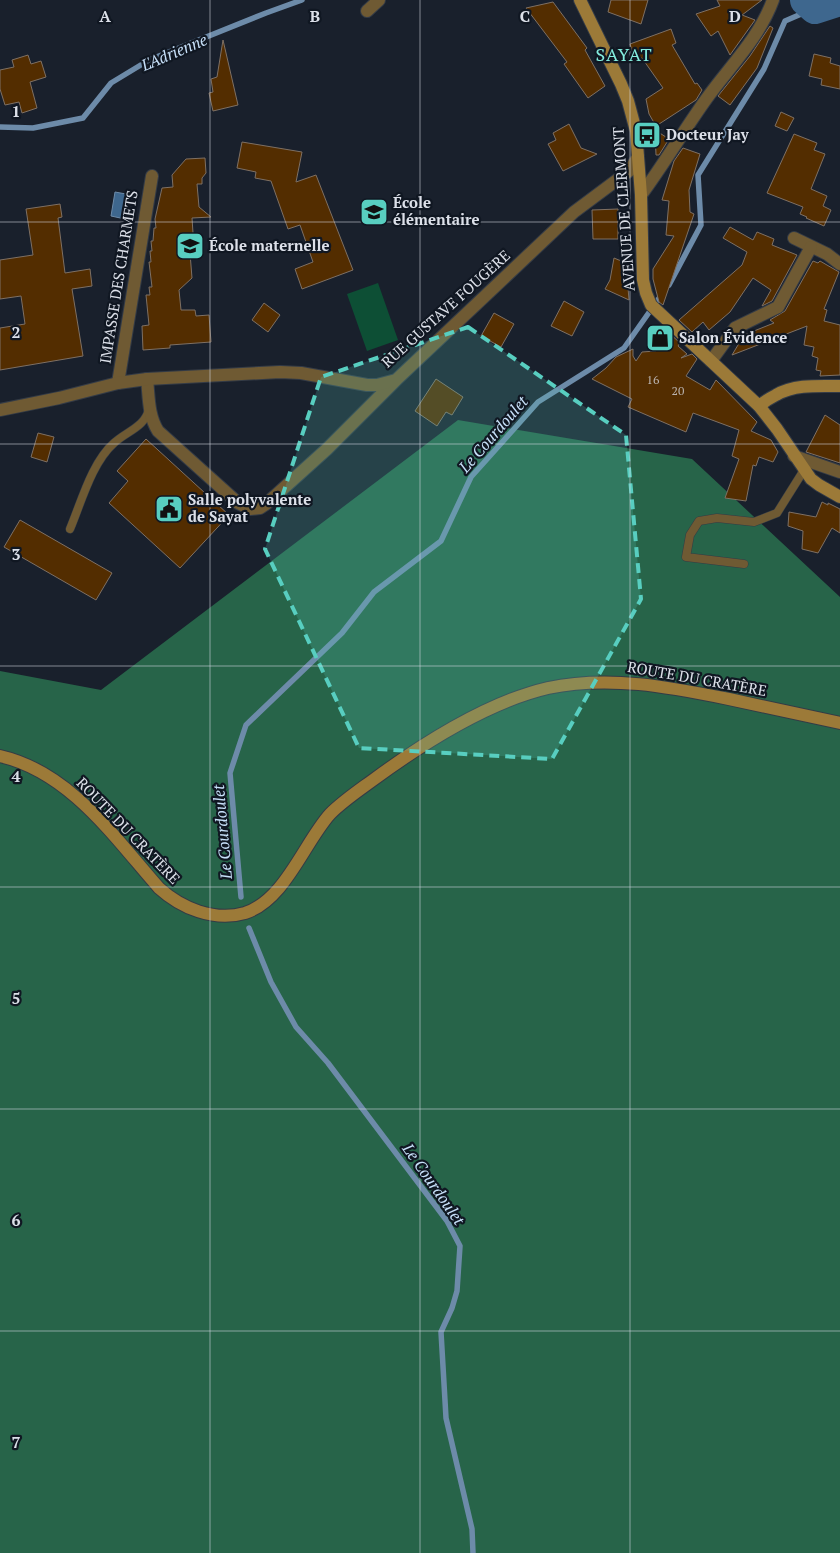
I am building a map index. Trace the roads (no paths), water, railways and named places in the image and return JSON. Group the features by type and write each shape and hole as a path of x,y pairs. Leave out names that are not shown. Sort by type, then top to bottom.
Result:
{"main road":[{"name":"AVENUE DE CLERMONT","path":"580,0 628,101 636,131 641,195 643,280 651,304 658,313 758,406 777,429 804,470 819,485 840,496"},
{"path":"758,406 775,395 797,388 840,386"},
{"name":"ROUTE DU CRATÈRE","path":"0,756 32,766 56,781 78,800 170,898 201,912 231,915 260,905 273,892 294,869 325,821 338,806 407,756 472,717 519,697 548,688 578,684 629,682 696,692 840,723"}],"street":[{"path":"367,11 379,0"},
{"path":"641,195 706,100 750,44 766,18 773,0"},
{"name":"RUE GUSTAVE FOUGÈRE","path":"0,410 118,383 147,379 280,372 301,373 367,385 377,385 396,380 574,212 629,171 638,157"},
{"name":"IMPASSE DES CHARMETS","path":"118,383 152,176"},
{"path":"794,238 827,254 840,264"},
{"path":"711,361 735,328 778,307 811,246"},
{"path":"147,379 152,418 158,431 238,504 250,509 260,508 281,491 327,449 396,380"},
{"path":"794,456 840,472"},
{"path":"0,751 32,766"}],"lane":[{"path":"70,529 100,460 112,444 140,425 148,413 150,404"},
{"path":"744,564 686,557 690,535 699,521 717,518 754,522 777,513 804,470"}],"water":[{"path":"115,192 126,194 124,207 127,208 125,219 111,216"}],"waterway":[{"name":"L'Adrienne","path":"0,127 33,128 83,118 111,83 149,60 302,0"},
{"path":"806,0 815,8 840,0"},
{"name":"Le Courdoulet","path":"669,285 701,225 698,175 764,69 785,21 815,8"},
{"name":"Le Courdoulet","path":"241,897 230,773 246,725 342,633 374,592 441,541 471,477 538,402 624,348 662,294"},
{"name":"Le Courdoulet","path":"249,928 271,982 296,1027 328,1063 447,1221 460,1246 457,1291 452,1308 441,1332 446,1418 472,1529 473,1553"}],"place":[{"name":"Docteur Jay","path":"647,135"},
{"name":"École élémentaire","path":"374,212"},
{"name":"École maternelle","path":"190,246"},
{"name":"Salon Évidence","path":"660,338"},
{"name":"Salle polyvalente de Sayat","path":"169,509"}],"district":[{"name":"SAYAT","path":"624,55"}]}
